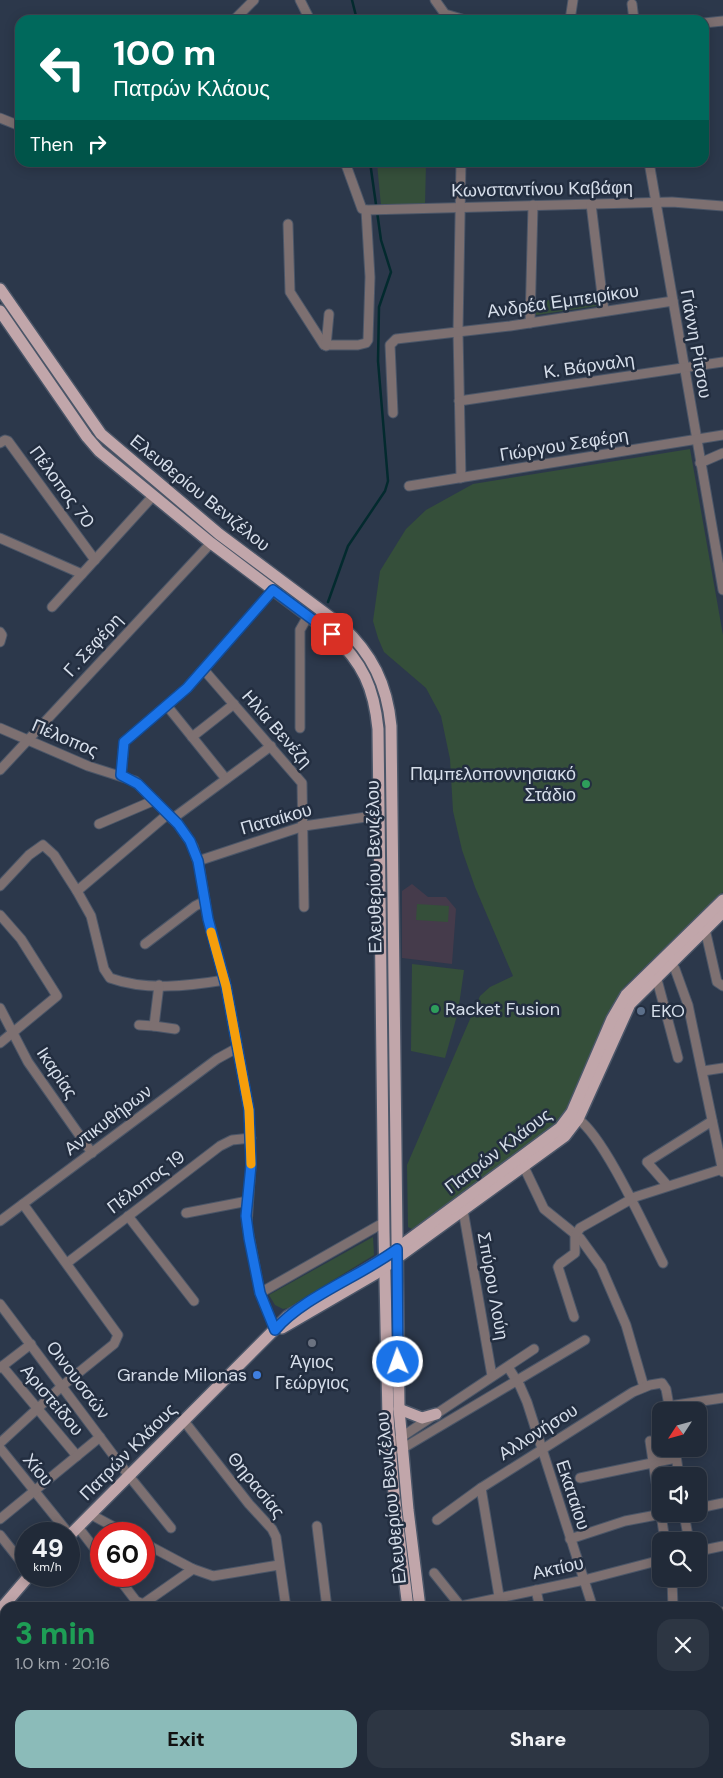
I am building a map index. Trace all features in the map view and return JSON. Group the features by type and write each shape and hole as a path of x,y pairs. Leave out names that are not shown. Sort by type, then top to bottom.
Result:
{"main road":[{"name":"Ελευθερίου Βενιζέλου","path":"0,289 101,434 219,534 342,626 357,640 373,661 383,682 389,703 391,726 400,1409 398,1445 419,1602"},
{"name":"Ελευθερίου Βενιζέλου","path":"0,312 87,437 99,451 211,543 308,616 349,650 363,669 376,708 383,1223 408,1602"},
{"name":"Πατρών Κλάους","path":"461,1206 524,1167 565,1136 578,1119 626,1010 656,976 666,960 723,900"},
{"name":"Πατρών Κλάους","path":"80,1524 275,1330 385,1263 461,1206 564,1124 575,1107 620,1004 628,992 723,912"},
{"path":"400,1409 422,1418 436,1414"},
{"path":"7,1602 20,1587"}],"street":[{"path":"239,15 254,0"},
{"path":"300,0 308,15"},
{"path":"435,0 445,14 448,15"},
{"path":"571,15 574,0"},
{"path":"632,4 633,15"},
{"path":"709,22 723,21"},
{"path":"0,118 15,124"},
{"path":"288,224 290,292 320,341 326,346 365,344 368,340 370,277 366,210 357,202 346,167"},
{"path":"461,167 458,332 462,478"},
{"name":"Γιάννη Ρίτσου","path":"650,167 723,590"},
{"name":"Κωνσταντίνου Καβάφη","path":"366,210 656,203 723,206"},
{"path":"591,204 604,311"},
{"path":"530,323 534,205"},
{"name":"Ανδρέα Εμπειρίκου","path":"393,413 392,341 530,323 673,301"},
{"path":"326,346 329,314"},
{"name":"Κ. Βάρναλη","path":"460,401 723,362"},
{"name":"Γιώργου Σεφέρη","path":"410,486 723,435"},
{"name":"Πέλοπος 70","path":"0,443 5,440 8,441 95,560"},
{"path":"700,463 723,453"},
{"path":"52,607 153,496"},
{"path":"0,538 82,574"},
{"name":"Γ. Σεφέρη","path":"0,770 211,543"},
{"path":"121,775 122,744 168,707 204,670 273,590"},
{"path":"300,728 300,630 308,616"},
{"path":"0,632 2,636 0,642"},
{"name":"Ηλία Βενέζη","path":"204,670 303,785 304,907"},
{"path":"192,737 234,704"},
{"path":"168,707 226,779"},
{"name":"Πέλοπος","path":"0,728 88,766 135,781 170,816 190,841 198,861 205,901 225,980 249,1110 251,1138 247,1225 260,1293 275,1330"},
{"path":"77,891 170,816 271,746"},
{"path":"99,824 155,800"},
{"name":"Παταίκου","path":"198,861 304,826 366,817"},
{"path":"0,886 29,855 43,845 54,855 92,916 108,976 128,982 159,985 190,985 225,980"},
{"path":"145,944 195,906 205,901"},
{"path":"0,914 20,939 57,996 0,1043"},
{"path":"705,929 717,982 723,986"},
{"path":"574,1317 558,1267 575,1253 576,1234 586,1224 631,1199 668,1185 723,1171 688,1005 666,960"},
{"path":"656,976 678,1058"},
{"path":"154,1026 159,985"},
{"name":"Ικαρίας","path":"0,1008 14,1031 28,1062 92,1153"},
{"path":"139,1025 175,1029"},
{"name":"Αντικυθήρων","path":"0,1221 217,1059 237,1048"},
{"path":"703,1072 723,1068"},
{"path":"578,1119 590,1129 631,1199 663,1263"},
{"path":"668,1185 647,1162 712,1121"},
{"name":"Πέλοπος 19","path":"67,1263 225,1143 251,1138"},
{"path":"524,1167 544,1209 576,1234 593,1253 626,1325 644,1387"},
{"path":"186,1213 248,1201"},
{"path":"0,1443 62,1386 111,1347 117,1339 116,1331 23,1204"},
{"name":"Σπύρου Λούη","path":"461,1206 492,1376"},
{"path":"128,1216 194,1301"},
{"path":"260,1293 383,1223"},
{"name":"Οινουσσών","path":"0,1304 129,1476 171,1528"},
{"path":"398,1445 517,1381 585,1340"},
{"path":"1,1367 30,1344"},
{"path":"398,1445 436,1414 534,1349"},
{"name":"Εκαταίου","path":"508,1366 523,1391 591,1602"},
{"name":"Αριστείδου","path":"1,1367 77,1456"},
{"name":"Αλλονήσου","path":"437,1520 481,1488 622,1398 644,1387 662,1383 666,1389 668,1402"},
{"path":"703,1402 723,1398"},
{"name":"Θηρασίας","path":"184,1421 249,1504 272,1529 276,1537 285,1602"},
{"path":"0,1519 100,1436"},
{"path":"650,1441 655,1467"},
{"name":"Χίου","path":"0,1448 63,1522"},
{"path":"580,1478 676,1458 678,1467"},
{"path":"481,1488 500,1602"},
{"path":"707,1506 723,1503"},
{"path":"90,1514 105,1522"},
{"path":"570,1539 625,1521 652,1516"},
{"path":"317,1526 326,1602"},
{"path":"0,1535 15,1554"},
{"name":"Χίου","path":"80,1539 90,1548"},
{"path":"707,1549 723,1546"},
{"path":"155,1549 193,1568 216,1576 280,1565"},
{"name":"Ακτίου","path":"481,1602 584,1580 652,1562"},
{"path":"146,1602 193,1568"},
{"path":"434,1573 458,1602"},
{"path":"125,1587 140,1602"},
{"path":"672,1587 673,1602"},
{"path":"536,1590 539,1602"}],"shaded area":[{"path":"412,884 428,897 446,897 456,909 452,964 402,958 402,891"}],"green space":[{"path":"377,167 426,167 425,205 381,206"},
{"path":"596,293 597,306 536,315 536,302"},
{"path":"690,449 723,635 723,892 625,986 608,1016 568,1106 554,1126 412,1229 408,1227 407,1165 480,996 490,987 513,976 475,887 462,850 453,811 450,759 441,716 426,688 384,652 378,638 373,621 380,571 406,529 426,510 473,484"},
{"path":"417,904 449,906 448,922 416,920"},
{"name":"Racket Fusion","path":"412,964 464,970 458,1012 445,1058 411,1051"},
{"path":"373,1237 374,1255 288,1308 283,1309 275,1305 269,1295"}],"waterway":[{"path":"352,0 356,15"},
{"path":"328,602 348,546 385,491 388,481 378,361 379,307 391,272 381,240 371,167"}],"slow traffic":[{"path":"211,932 224,976 249,1110 251,1164"}],"place":[{"name":"Παμπελοποννησιακό Στάδιο","path":"586,784"},
{"name":"Racket Fusion","path":"435,1009"},
{"name":"EKO","path":"641,1011"},
{"name":"Άγιος Γεώργιος","path":"312,1343"},
{"name":"Grande Milonas","path":"257,1375"}],"route":[{"path":"332,634 273,590 187,688 168,707 124,742 122,746 121,775 130,778 138,784 178,824 193,846 198,861 208,919 224,976 249,1110 251,1165 246,1216 260,1293 271,1323 275,1330 293,1312 375,1265 397,1249 398,1362"}]}
